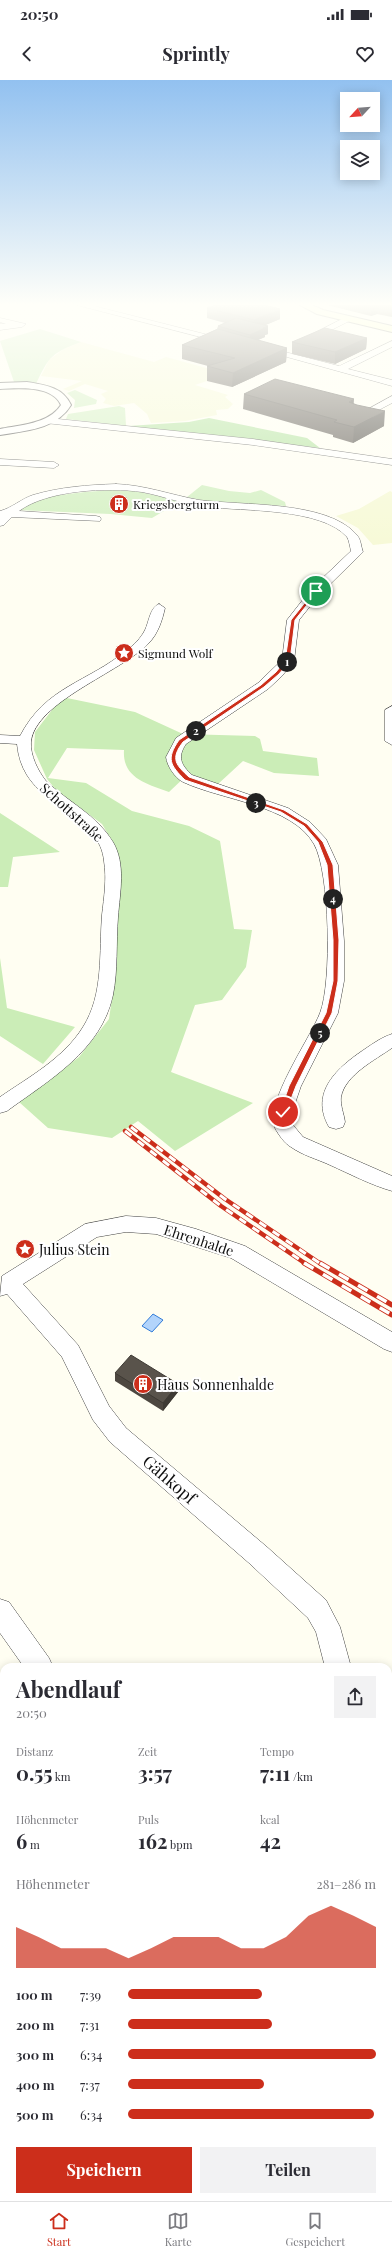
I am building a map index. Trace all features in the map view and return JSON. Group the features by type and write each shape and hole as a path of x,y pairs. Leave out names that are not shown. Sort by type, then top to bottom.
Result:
{"street":[{"path":"48,421 64,410 65,404"},
{"path":"359,416 382,404"},
{"path":"0,432 48,421 253,442 392,462"},
{"path":"0,462 54,465"},
{"path":"0,523 4,513 24,502 51,493 85,489 130,488 206,504 280,508 314,516 328,521 353,535 358,543 357,552 316,591 293,620 288,661 263,686 181,741 174,750 173,759 176,768 187,778 283,811 305,825 321,842 330,865 336,940 336,981 329,1013 292,1086 283,1112 284,1127 296,1142 392,1184"},
{"path":"4,513 96,519"},
{"path":"0,739 24,740 36,719 57,697 107,670 145,640 152,629 159,608"},
{"path":"392,710 392,741"},
{"name":"Schottstraße","path":"0,1106 48,1071 76,1048 97,1018 101,1006 107,972 114,870 110,851 97,831 50,795 37,781 28,762 24,740"},
{"path":"336,1122 332,1097 340,1079 354,1066 392,1040"},
{"name":"Ehrenhalde","path":"5,1285 92,1230 126,1224 156,1226 196,1237 238,1252 392,1343"},
{"name":"Gähkopf","path":"5,1285 70,1351 102,1413 118,1435 258,1555 317,1609 326,1627 335,1651 337,1663"},
{"path":"0,1611 19,1640 37,1663"}],"green space":[{"path":"75,404 96,404 96,404 74,408"},
{"path":"107,404 127,404 114,406"},
{"path":"135,404 233,404 228,409 216,410 217,415 185,421 151,423 147,414"},
{"path":"119,406 125,408 126,426 66,419 68,414"},
{"path":"209,418 307,438 320,448 128,426 189,422"},
{"path":"202,485 229,491 250,493 261,490 285,502 286,506 206,501 187,497"},
{"path":"127,489 181,501 152,518 110,514 17,510 36,498"},
{"path":"390,491 392,492 392,543 373,545 358,528 336,516 359,509"},
{"path":"62,697 135,712 183,734 255,736 260,739 263,751 317,758 319,776 274,773 243,761 217,785 187,775 169,792 145,783 132,773 124,760 124,750 67,748 48,778 86,783 132,811 189,826 220,841 234,929 252,930 246,967 222,1000 195,1005 171,1072 253,1103 175,1151 138,1121 112,1138 48,1128 19,1102 79,1057 109,1019 116,971 118,900 112,841 102,824 56,790 47,779 34,750 35,732"},
{"path":"0,813 60,852 13,857 8,887 0,887"},
{"path":"0,958 7,1008 75,1027 43,1064 0,1036"}],"water":[{"path":"153,1314 163,1320 152,1332 142,1326"}],"building":[{"path":"280,404 354,404 385,411 354,427 334,422 337,420"},
{"name":"Haus Sonnenhalde","path":"131,1355 178,1384 163,1403 115,1373"}],"railway":[{"path":"131,1127 225,1199 321,1264"},
{"path":"125,1131 221,1206 306,1264"},
{"path":"304,1263 392,1315"},
{"path":"320,1263 392,1305"}],"place":[{"name":"Kriegsbergturm","path":"119,504"},
{"name":"Sigmund Wolf","path":"124,653"},
{"name":"Julius Stein","path":"25,1249"},
{"name":"Haus Sonnenhalde","path":"143,1384"}],"route":[{"path":"283,1112 292,1086 329,1013 336,981 336,940 330,865 321,842 305,825 283,811 187,778 176,768 173,759 174,750 181,741 263,686 288,661 293,620 316,591"}]}
